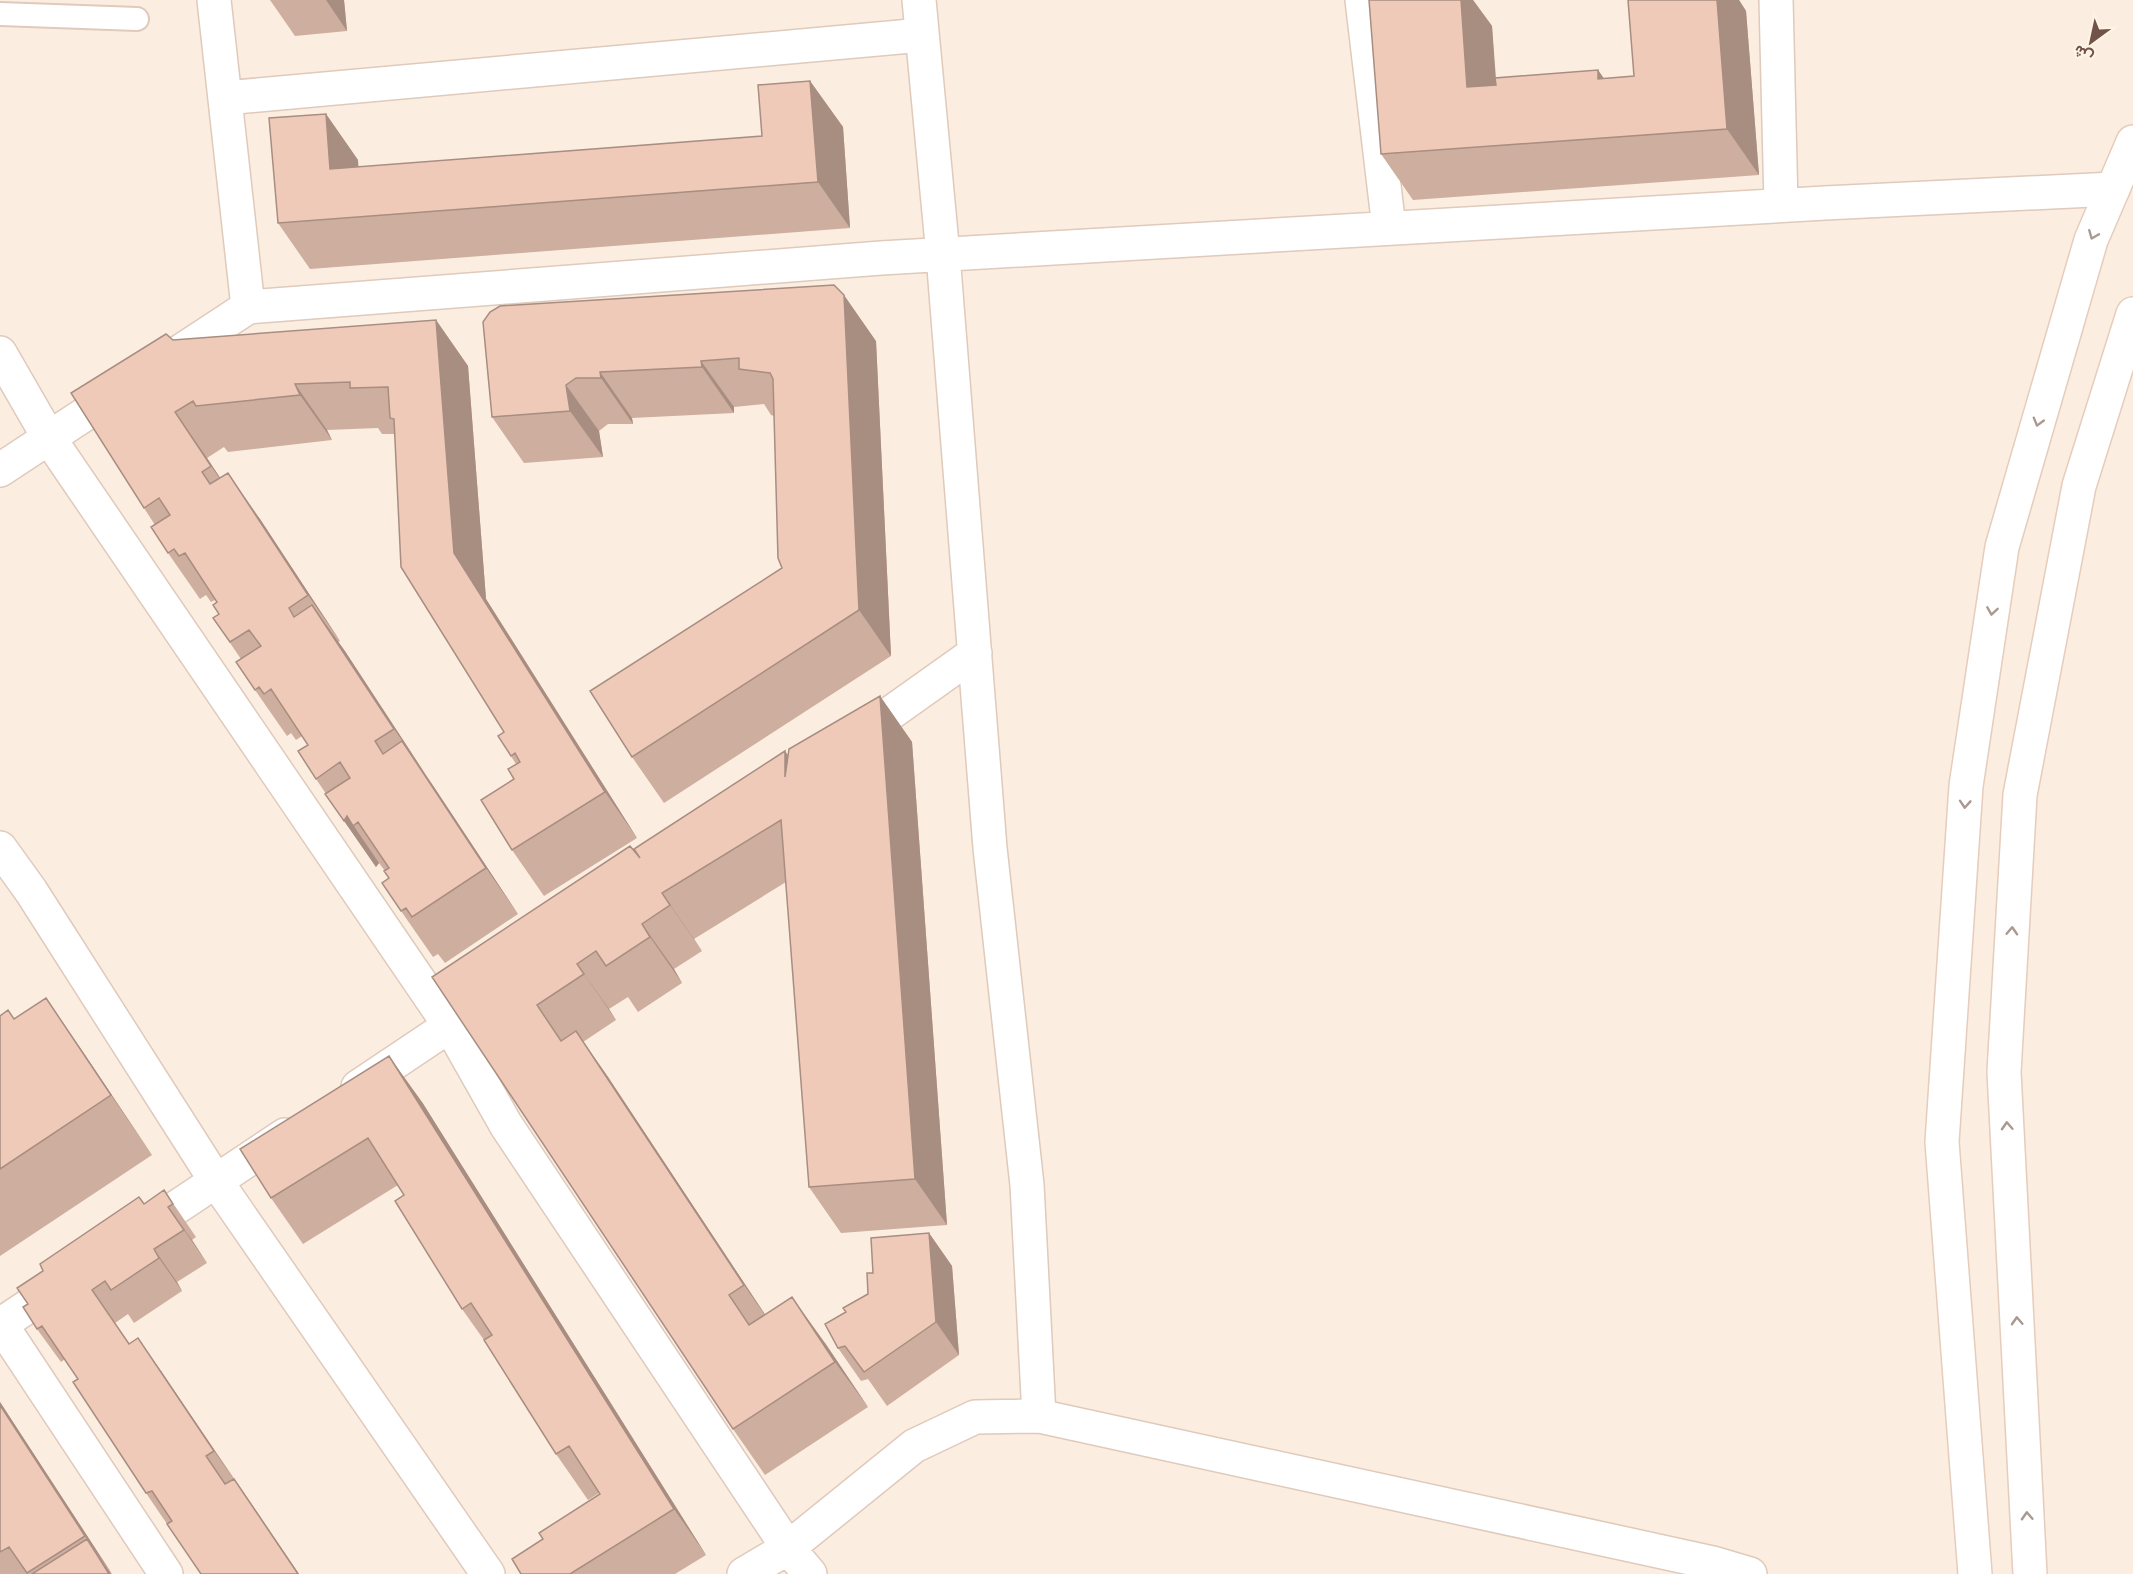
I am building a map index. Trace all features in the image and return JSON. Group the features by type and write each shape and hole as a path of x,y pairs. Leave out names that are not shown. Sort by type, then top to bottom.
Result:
{"street":[{"path":"214,0 248,307"},
{"path":"919,0 943,255 990,848 1027,1185 1039,1416"},
{"path":"1362,0 1389,228"},
{"path":"1776,0 1781,206"},
{"path":"225,98 922,35"},
{"path":"1976,1574 1942,1142 1966,786 2002,547 2091,240 2133,142"},
{"path":"0,470 248,307 943,255 1389,228 2113,189"},
{"path":"2030,1574 2004,1072 2020,795 2079,486 2133,314"},
{"path":"0,353 49,438 450,1026 506,1125 788,1548 810,1574"},
{"path":"829,756 975,653"},
{"path":"0,848 38,901 216,1180 488,1574"},
{"path":"118,1246 489,998"},
{"path":"89,1266 0,1324 166,1574"},
{"path":"744,1574 788,1548 914,1446 975,1417 1039,1416 1711,1569 1750,1574"}],"lane":[{"path":"0,14 137,20"}],"building":[{"path":"1369,0 1461,0 1467,87 1496,85 1495,78 1598,70 1598,79 1634,76 1628,0 1717,0 1727,129 1381,154"},
{"path":"810,81 818,182 278,223 269,118 326,114 330,169 762,136 758,85"},
{"path":"834,285 844,295 859,610 632,757 590,691 782,568 778,558 773,379 770,373 739,369 739,358 701,361 702,367 600,372 601,378 576,378 566,385 570,411 492,417 483,322 490,312 500,306"},
{"path":"436,320 454,553 605,792 512,850 481,800 514,779 508,769 520,762 515,753 511,756 498,736 504,732 401,567 394,419 390,418 388,387 350,388 350,382 295,384 300,395 196,406 193,401 175,412 211,466 202,472 210,484 228,473 308,595 289,608 294,617 312,605 394,729 375,741 383,754 402,741 486,868 412,917 406,908 401,911 382,883 389,878 384,871 389,868 358,822 353,826 347,816 344,821 325,794 350,778 340,762 316,779 298,751 308,745 271,689 264,694 259,687 255,690 236,662 261,646 249,630 230,642 213,618 219,614 213,605 217,602 185,553 179,556 174,549 168,553 151,527 170,515 159,498 144,508 71,393 166,334 173,340"},
{"path":"880,696 915,1179 809,1187 781,820 662,893 670,905 642,924 650,937 606,966 596,951 577,964 584,974 537,1005 561,1041 576,1031 744,1285 729,1295 749,1325 792,1297 835,1362 733,1429 432,977 630,846 640,858 634,849 785,751 785,777 789,749"},
{"path":"46,998 111,1095 0,1169 0,1016 8,1010 14,1019"},
{"path":"389,1056 674,1509 570,1574 521,1574 512,1559 543,1539 539,1533 600,1494 569,1446 556,1454 484,1340 492,1335 471,1303 462,1309 395,1201 404,1195 368,1138 271,1198 240,1149"},
{"path":"164,1190 173,1204 168,1207 184,1230 154,1249 159,1258 111,1290 105,1281 92,1290 129,1344 138,1338 214,1451 206,1456 225,1484 234,1479 298,1574 201,1574 167,1524 172,1521 152,1491 146,1493 73,1382 78,1379 42,1326 37,1329 23,1307 28,1304 17,1288 43,1271 40,1264 139,1197 144,1204"},
{"path":"929,1233 936,1322 864,1372 845,1346 838,1348 825,1324 846,1312 843,1308 868,1294 867,1273 873,1273 871,1238"},
{"path":"0,1405 85,1536 27,1573 9,1547 0,1552"},
{"path":"87,1539 109,1574 32,1574"}]}
